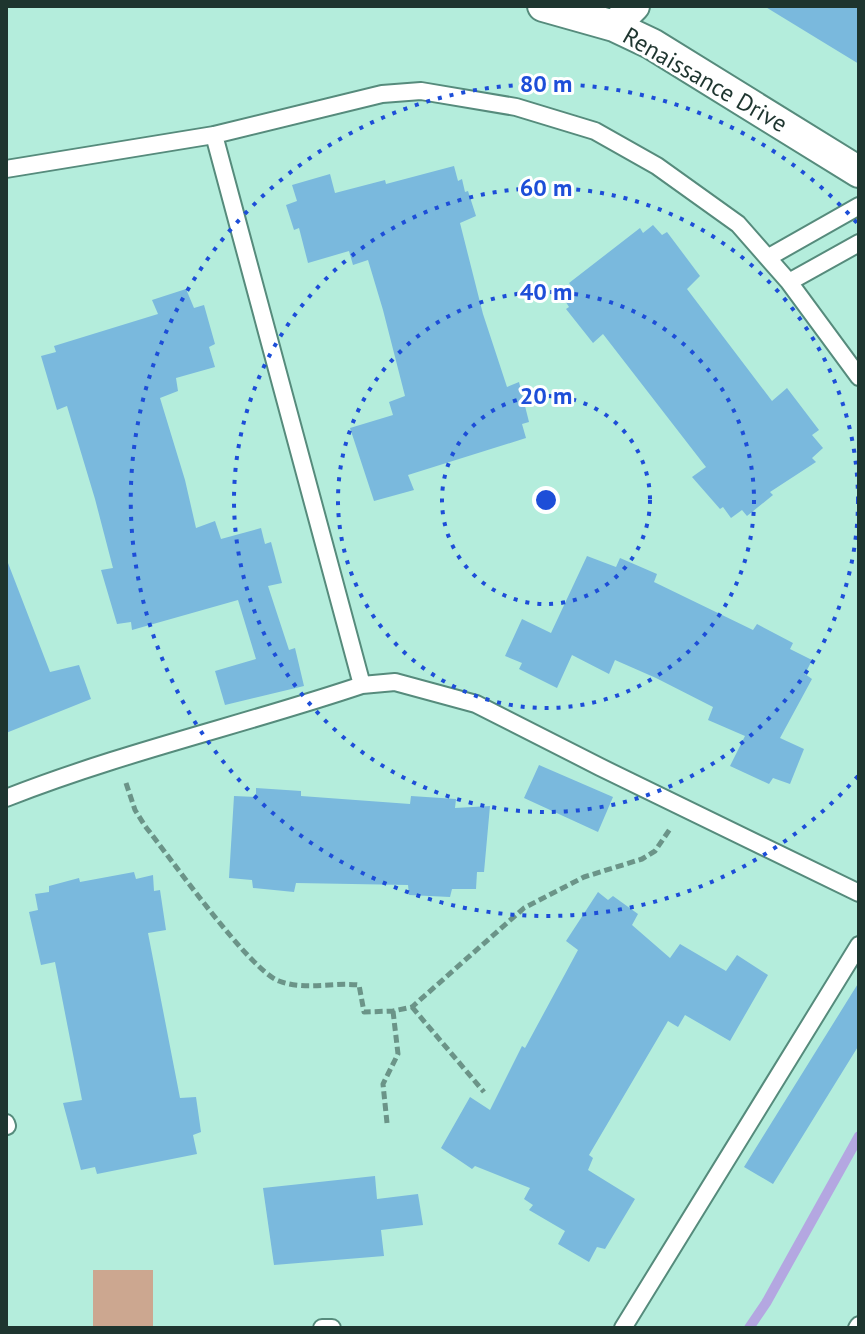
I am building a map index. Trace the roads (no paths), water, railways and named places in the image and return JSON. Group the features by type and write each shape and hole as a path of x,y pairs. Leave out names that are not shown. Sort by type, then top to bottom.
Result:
{"street":[{"name":"Renaissance Drive","path":"543,6 624,16 652,44 859,172"}],"lane":[{"path":"6,169 214,135 382,94 421,91 516,107 595,131 657,166 738,224 789,282 859,377"},
{"path":"214,135 362,685"},
{"path":"769,257 859,206"},
{"path":"789,282 859,243"},
{"path":"6,798 76,770 362,685 395,682 476,704 859,893"},
{"path":"623,1328 859,945"},
{"path":"322,1328 332,1328"}],"waterway":[{"path":"749,1328 859,1136"}]}
